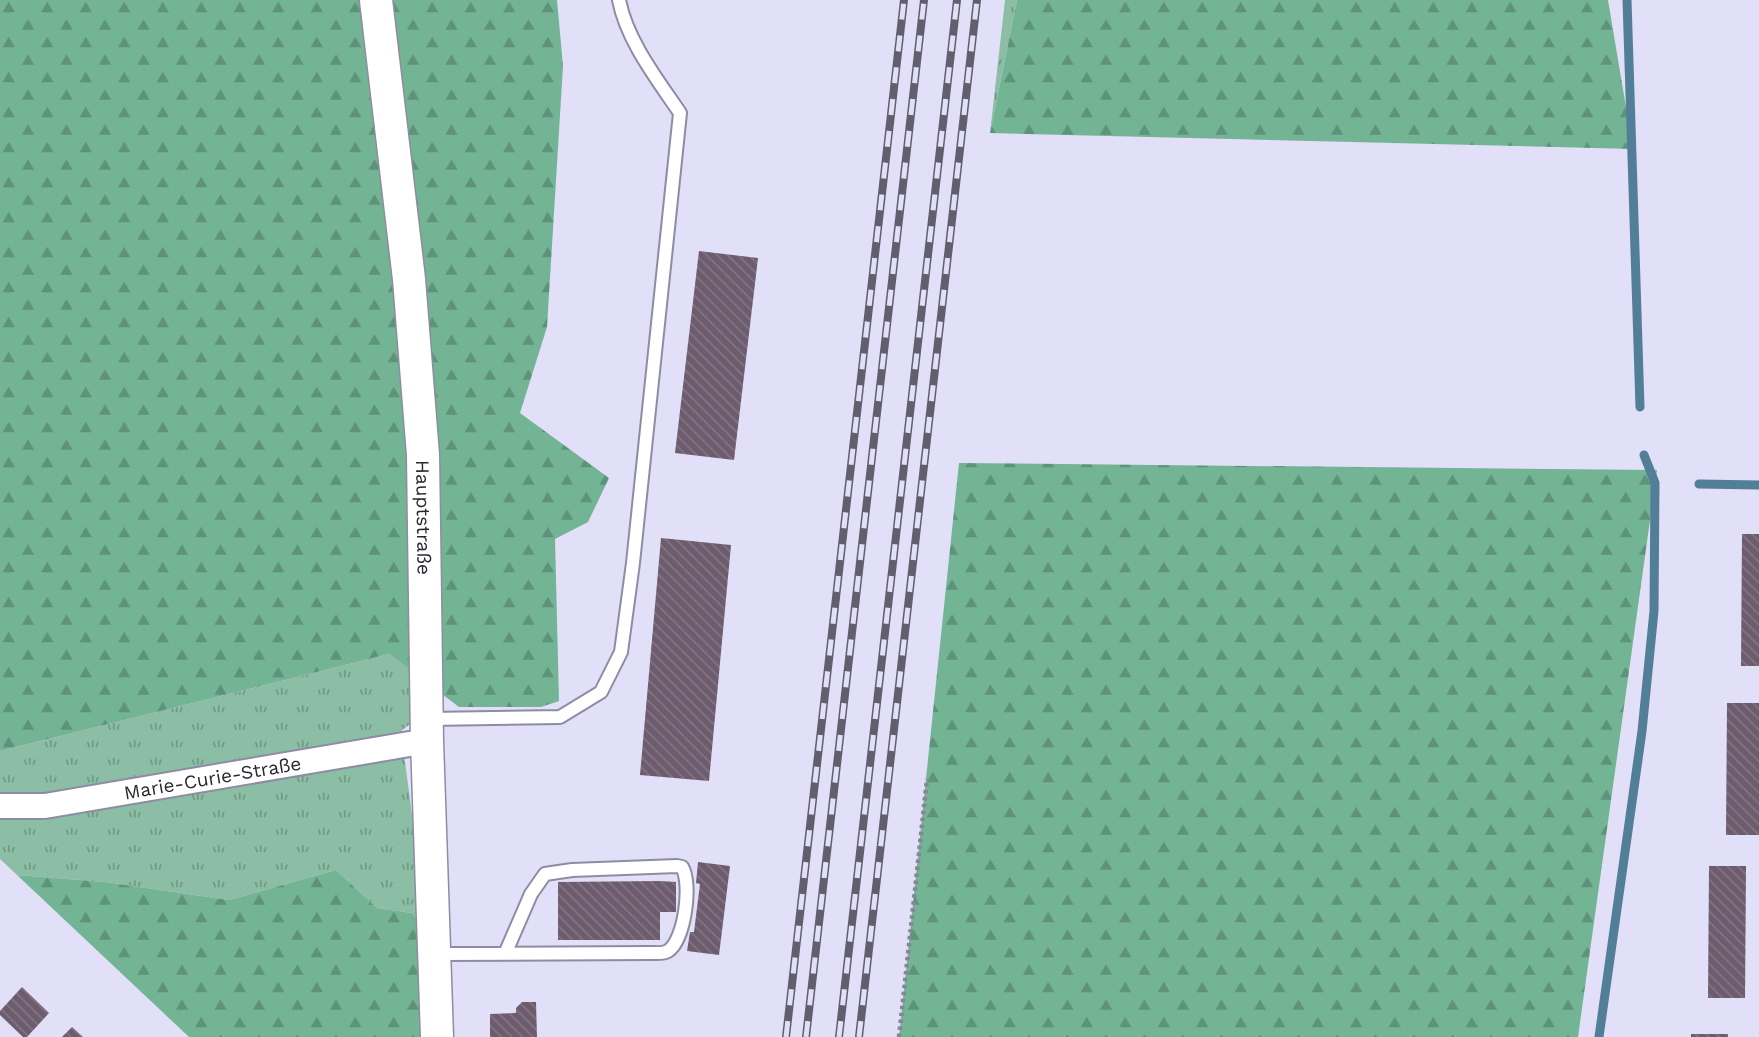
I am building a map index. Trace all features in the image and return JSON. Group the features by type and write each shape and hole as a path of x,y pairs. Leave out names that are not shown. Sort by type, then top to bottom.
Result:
{"street":[{"name":"Hauptstraße","path":"376,0 409,279 424,455 427,730 437,1037"},
{"name":"Marie-Curie-Straße","path":"0,806 45,806 427,730"}],"lane":[{"path":"427,730 560,717 601,692 621,652 633,563 680,113 646,63 621,12 619,0"},
{"path":"436,954 505,954 667,952 681,934 686,875 682,867 677,866 572,870 545,874 531,894 505,954"}],"path":[{"path":"899,1037 927,779"}],"green space":[{"path":"0,0 557,0 563,66 547,327 520,413 609,478 588,522 555,539 559,701 541,707 459,707 389,654 0,751"},
{"path":"1005,0 1017,0 990,133"},
{"path":"1017,0 1608,0 1633,149 990,133"},
{"path":"959,463 1657,470 1578,1037 899,1037"},
{"path":"389,654 417,675 414,721 401,731 412,815 419,817 422,925 412,913 377,908 336,870 229,900 105,882 17,875 0,859 0,751"},
{"path":"336,870 377,908 412,913 422,925 428,1037 189,1037 17,875 105,882 229,900"}],"building":[{"path":"699,251 758,258 734,460 675,453"},
{"path":"1742,534 1759,534 1759,666 1741,666"},
{"path":"661,538 731,545 709,781 640,775"},
{"path":"1727,703 1759,703 1759,835 1726,835"},
{"path":"698,862 730,866 719,955 687,951 690,932 694,932 700,884 696,883"},
{"path":"1709,866 1746,866 1745,998 1708,998"},
{"path":"558,882 676,882 676,912 660,912 660,940 558,940"},
{"path":"22,987 49,1013 27,1037 23,1037 0,1015 0,1011"},
{"path":"522,1002 536,1002 537,1037 490,1037 490,1014 516,1013 516,1008"},
{"path":"72,1027 83,1037 62,1037"},
{"path":"1691,1034 1728,1034 1728,1037 1691,1037"}],"waterway":[{"path":"1627,0 1640,407"},
{"path":"1599,1037 1642,731 1654,611 1655,483 1644,455"},
{"path":"1699,484 1759,485"}],"railway":[{"path":"786,1037 904,0"},
{"path":"806,1037 924,0"},
{"path":"839,1037 957,0"},
{"path":"859,1037 977,0"}]}
